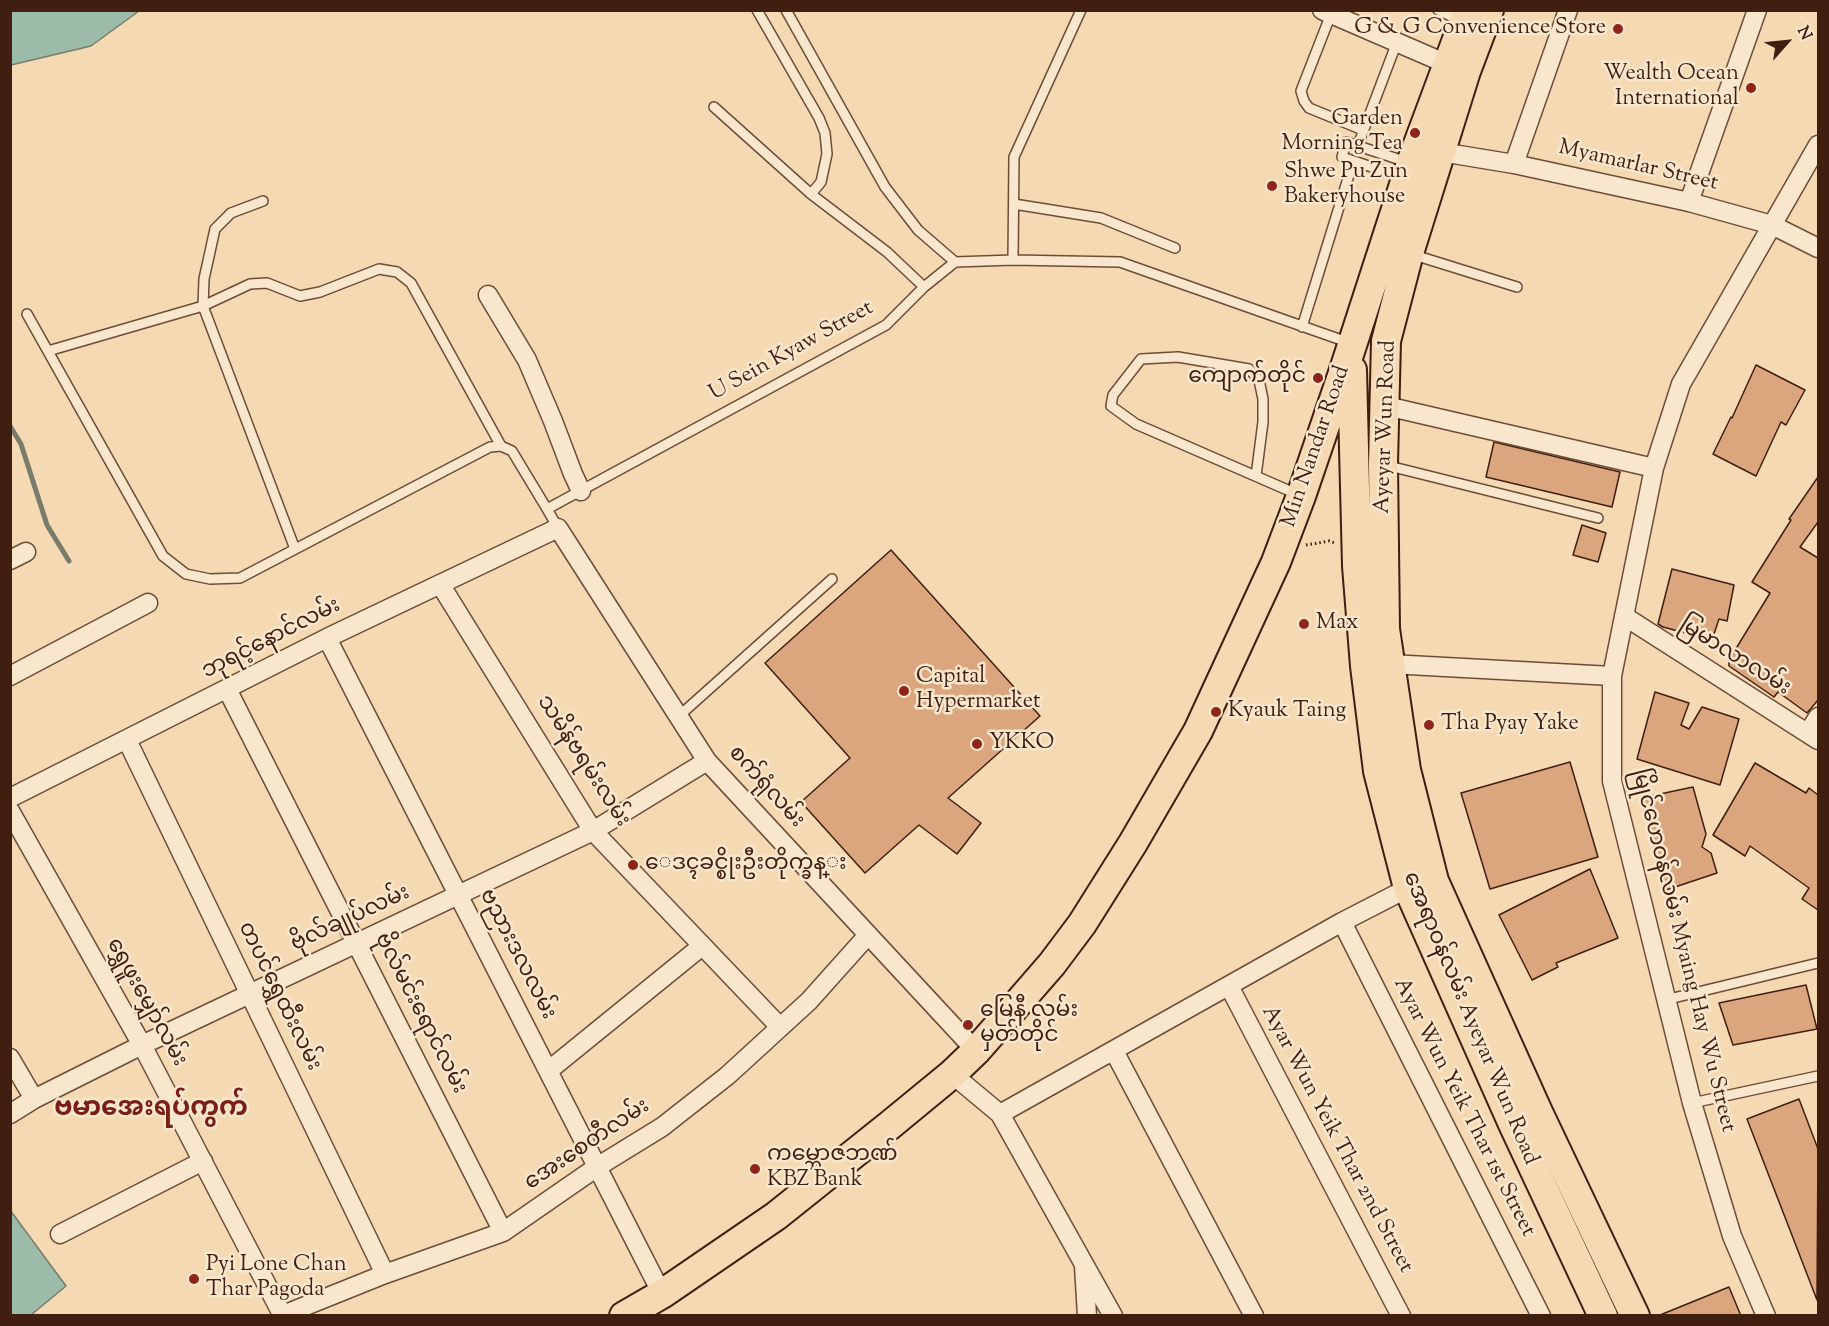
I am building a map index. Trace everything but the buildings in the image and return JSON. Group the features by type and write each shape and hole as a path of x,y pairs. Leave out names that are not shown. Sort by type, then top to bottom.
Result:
{"main road":[{"name":"Ayeyar Wun Road","path":"1384,571 1383,464 1386,341 1409,253 1419,159 1466,71 1489,10"},
{"name":"Ayeyar Wun Road","path":"1357,567 1355,456 1351,396 1354,337 1419,159 1447,64 1456,14"},
{"path":"1354,337 1386,341"},
{"name":"Min Nandar Road","path":"624,1316 662,1294 776,1216 952,1074 976,1051 1052,964 1082,924 1198,731 1276,562 1301,496 1354,337"},
{"name":"အေရာဝန်လမ်း Ayeyar Wun Road","path":"1357,567 1360,626 1378,771 1512,1124 1603,1316"},
{"name":"အေရာဝန်လမ်း Ayeyar Wun Road","path":"1384,571 1385,628 1421,884 1538,1112 1635,1316"}],"street":[{"path":"1514,164 1568,10"},
{"path":"1689,202 1757,10"},
{"path":"1326,12 1447,64"},
{"name":"မြိုင်ဟေဝန်လမ်း Myaing Hay Wu Street","path":"1766,1316 1732,1236 1692,1103 1612,781 1612,676 1654,468 1681,384 1818,145"},
{"name":"Myamarlar Street","path":"1419,159 1514,164 1689,202 1772,225 1818,248"},
{"path":"488,295 527,360 581,491"},
{"path":"1386,406 1654,468"},
{"name":"ဘုရင့်နောင်လမ်း","path":"10,798 327,638 558,528"},
{"name":"စက်ရုံလမ်း","path":"558,528 707,761 976,1051"},
{"name":"သမိန်ဗရမ်းလမ်း","path":"440,584 593,831 780,1027"},
{"path":"10,676 147,603"},
{"name":"မြမာလာလမ်း","path":"1624,616 1813,736"},
{"name":"ဗညားဒလလမ်း","path":"327,638 662,1294"},
{"path":"1390,664 1612,676"},
{"name":"ဗိုလ်မင်းရောင်လမ်း","path":"227,689 503,1232"},
{"path":"1813,736 1818,717"},
{"name":"တပင်ရွှေထီးလမ်း","path":"127,740 385,1274"},
{"name":"ဗိုလ်ချုပ်လမ်း","path":"10,1114 34,1099 142,1045 593,831 707,761"},
{"name":"ရွှေဖူးမျှော်လမ်း","path":"10,811 142,1045 283,1315"},
{"path":"1000,1114 1342,922 1421,884"},
{"name":"Ayar Wun Yeik Thar 1st Street","path":"1342,922 1541,1316"},
{"name":"အေးစေတီလမ်း","path":"283,1315 385,1274 503,1232 597,1167 662,1126 727,1076 809,1000 868,935"},
{"path":"548,1071 702,946"},
{"name":"Ayar Wun Yeik Thar 2nd Street","path":"1229,986 1401,1316"},
{"path":"1113,1051 1254,1316"},
{"path":"10,1058 34,1099"},
{"path":"952,1074 1000,1114 1113,1316"},
{"path":"60,1234 203,1161"},
{"path":"1084,1262 1087,1316"}],"lane":[{"path":"757,10 819,118 825,133 827,154 821,182 811,194"},
{"path":"786,10 885,187 918,230 955,262 1013,260 1120,262 1302,327 1354,337"},
{"path":"1013,260 1014,157 1081,10"},
{"path":"1326,12 1301,91 1304,101 1309,108 1363,130"},
{"path":"1358,146 1397,42"},
{"path":"714,107 811,194 887,252 924,286"},
{"path":"1346,142 1419,159 1353,162 1342,157 1346,142"},
{"path":"1302,327 1353,162"},
{"path":"263,201 231,213 215,229 204,279 203,306 295,549"},
{"path":"1014,204 1101,218 1175,248"},
{"path":"1409,253 1517,287"},
{"name":"U Sein Kyaw Street","path":"547,509 886,325 924,286 955,262"},
{"path":"48,351 203,306 250,284 267,282 300,296 320,292 379,268 397,272 411,283 501,446"},
{"path":"27,314 163,556 186,574 210,579 240,578 490,447 501,446 512,451 558,528"},
{"path":"1256,476 1263,422 1263,399 1259,380 1249,369 1178,357 1141,359 1113,395 1111,406 1136,424 1301,496"},
{"path":"1383,464 1598,518"},
{"path":"680,716 832,579"},
{"path":"1665,1000 1818,963"},
{"path":"1692,1103 1818,1076"}],"path":[{"path":"1276,562 1292,550 1310,543 1329,541 1340,544 1357,567"}],"shaded area":[{"path":"10,11 139,11 91,46 11,65"},
{"path":"10,1210 66,1286 31,1315 11,1315"}],"waterway":[{"path":"10,426 21,444 47,525 69,561"}],"place":[{"name":"G & G Convenience Store","path":"1618,29"},
{"name":"Wealth Ocean International","path":"1751,88"},
{"name":"Garden Morning Tea","path":"1415,133"},
{"name":"Shwe Pu Zun Bakeryhouse","path":"1272,186"},
{"name":"ကျောက်တိုင်","path":"1318,378"},
{"name":"Max","path":"1304,624"},
{"name":"Capital Hypermarket","path":"904,691"},
{"name":"Kyauk Taing","path":"1216,712"},
{"name":"Tha Pyay Yake","path":"1429,725"},
{"name":"YKKO","path":"977,744"},
{"name":"ေဒၚခင္စိုးဦးတိုက္ခန္း","path":"633,865"},
{"name":"မြေနီ လမ်း မှတ်တိုင်","path":"968,1025"},
{"name":"ကမ္ဘောဇဘဏ် KBZ Bank","path":"755,1169"},
{"name":"Pyi Lone Chan Thar Pagoda","path":"194,1279"}],"district":[{"name":"ဗမာအေးရပ်ကွက်","path":"151,1111"}]}
